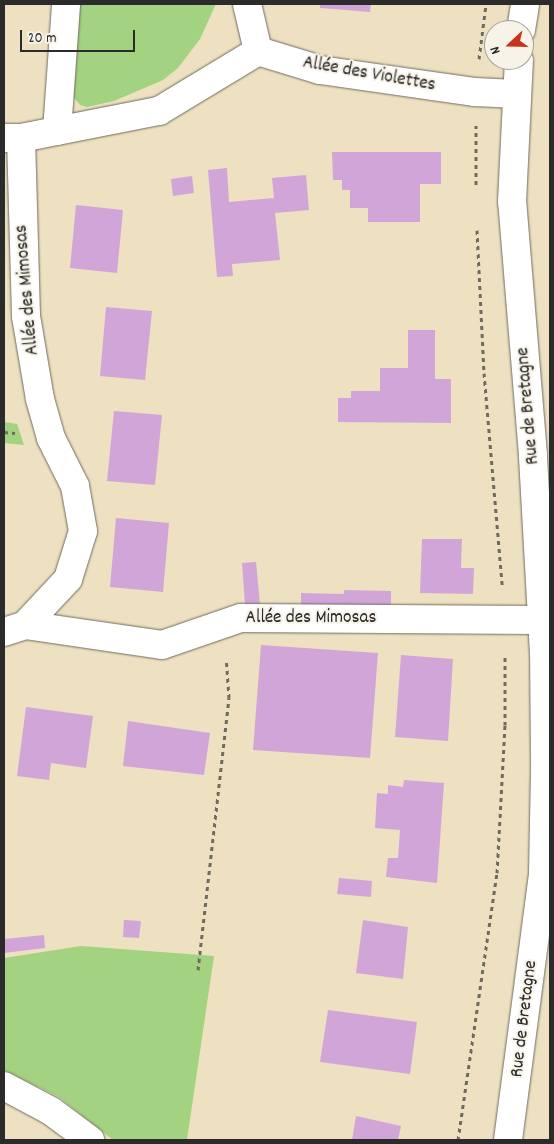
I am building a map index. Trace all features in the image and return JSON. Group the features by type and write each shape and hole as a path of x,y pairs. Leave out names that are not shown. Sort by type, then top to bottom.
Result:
{"street":[{"path":"57,131 66,4"},
{"path":"13,138 159,111 258,51 247,4"},
{"path":"523,20 525,4"},
{"name":"Allée des Violettes","path":"258,51 320,70 475,92 516,94"},
{"name":"Rue de Bretagne","path":"508,1140 546,873 542,620 533,455 512,202 518,70"},
{"name":"Allée des Mimosas","path":"13,138 28,325 40,398 51,438 75,486 83,531 68,580 14,629"},
{"name":"Allée des Mimosas","path":"14,629 162,645 242,618 542,620"},
{"path":"4,1086 52,1111 90,1140"}],"path":[{"path":"476,192 475,92 486,4"},
{"path":"458,1140 497,873 505,725 504,620 484,373 477,221"},
{"path":"198,970 229,698 224,624"}],"green space":[{"path":"78,4 216,4 200,39 178,68 163,80 114,101 87,107 80,105 70,93"},
{"path":"4,422 17,424 24,445 4,443"},
{"path":"81,946 214,956 187,1140 113,1140 59,1097 4,1070 4,958"}],"building":[{"path":"320,4 371,4 370,12 320,8"},
{"path":"332,152 441,152 441,184 420,184 420,222 368,222 368,208 350,208 350,190 342,190 342,180 333,180"},
{"path":"227,168 229,202 274,198 272,178 306,175 309,210 275,213 280,260 232,264 233,276 217,277 208,170"},
{"path":"192,176 194,193 173,196 171,179"},
{"path":"76,205 123,210 117,273 70,268"},
{"path":"106,307 152,311 145,380 100,376"},
{"path":"408,330 435,330 435,379 451,379 451,423 338,422 338,398 351,398 351,391 380,391 380,368 408,368"},
{"path":"114,411 162,415 155,485 107,481"},
{"path":"116,518 169,523 163,592 110,587"},
{"path":"422,539 462,539 461,568 474,568 473,594 420,593"},
{"path":"256,562 260,604 245,605 242,563"},
{"path":"344,590 391,591 391,608 301,607 301,593 344,594"},
{"path":"261,645 378,653 370,758 253,750"},
{"path":"401,655 453,659 448,741 395,737"},
{"path":"26,707 93,716 86,768 51,763 49,780 17,776"},
{"path":"128,721 210,733 204,775 123,766"},
{"path":"404,780 444,783 437,883 386,877 388,858 398,858 400,830 375,828 377,793 388,794 388,785 403,787"},
{"path":"339,878 372,881 371,897 337,894"},
{"path":"124,920 141,921 139,938 123,937"},
{"path":"363,920 408,927 403,979 356,973"},
{"path":"44,935 45,948 4,953 4,939"},
{"path":"328,1010 417,1022 410,1074 320,1062"},
{"path":"356,1116 401,1126 398,1140 352,1140"}]}
